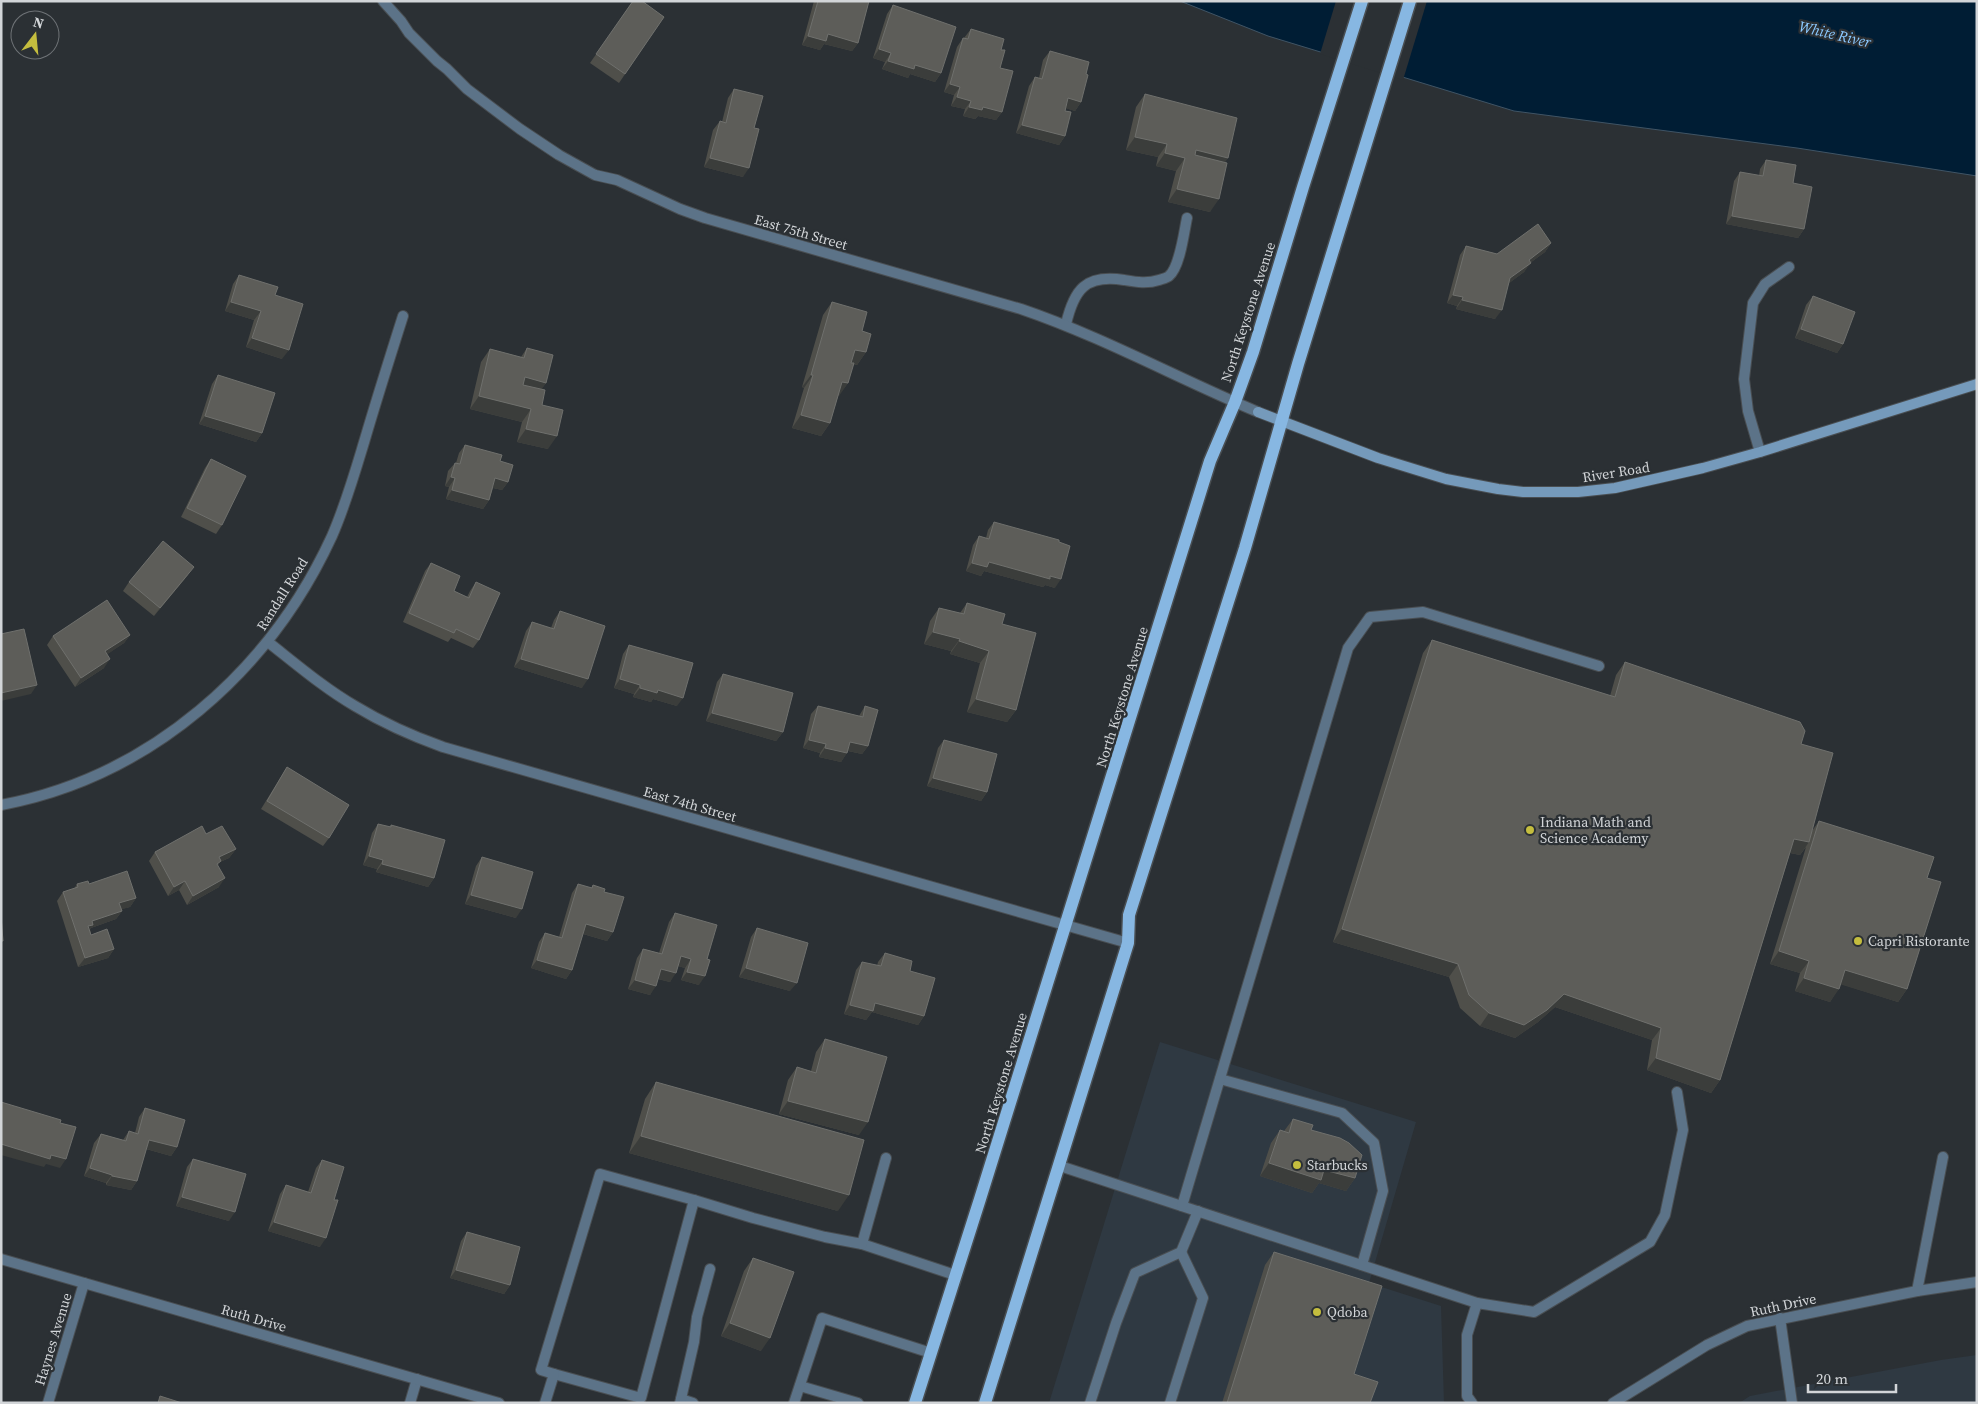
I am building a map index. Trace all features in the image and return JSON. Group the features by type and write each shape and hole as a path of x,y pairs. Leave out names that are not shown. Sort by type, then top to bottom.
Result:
{"main road":[{"name":"North Keystone Avenue","path":"915,1403 1210,461 1235,402 1253,352 1362,1"},
{"path":"985,1403 1128,942 1129,915 1245,548 1410,1"}],"street":[{"name":"East 75th Street","path":"383,1 409,32 467,89 520,130 595,175 617,180 680,209 705,218 1021,309 1066,324 1258,412"},
{"path":"1066,324 1076,292 1088,283 1100,280 1153,282 1169,277 1176,266 1188,218"},
{"path":"1760,452 1748,411 1744,379 1753,303 1765,284 1789,267"},
{"name":"Randall Road","path":"1,805 28,800 80,783 141,753 197,714 268,642 312,576 342,511 402,316"},
{"name":"River Road","path":"1258,412 1419,472 1473,485 1524,492 1578,492 1616,488 1760,452 1977,384"},
{"path":"1182,1206 1348,648 1370,617 1423,612 1599,666"},
{"name":"East 74th Street","path":"268,642 356,707 410,734 443,747 995,906 1128,942"},
{"path":"1220,1079 1342,1113 1374,1143 1383,1191 1362,1265"},
{"path":"1060,1166 1477,1303 1534,1312 1650,1242 1665,1214 1683,1130 1676,1092"},
{"path":"1917,1291 1943,1157"},
{"path":"862,1244 886,1158"},
{"path":"694,1200 640,1398 541,1370 600,1174 694,1200 771,1223 862,1244 955,1275"},
{"path":"1090,1403 1116,1323 1135,1273 1181,1252 1198,1211"},
{"path":"1170,1403 1203,1298 1181,1252"},
{"name":"Ruth Drive","path":"1,1258 499,1403"},
{"path":"693,1403 680,1401 694,1342 696,1317 710,1270"},
{"name":"Ruth Drive","path":"1613,1403 1715,1340 1747,1326 1917,1291 1977,1282"},
{"name":"Haynes Avenue","path":"48,1403 84,1283"},
{"path":"1472,1403 1467,1396 1467,1335 1477,1303"},
{"path":"794,1403 822,1318 930,1353"},
{"path":"1780,1318 1792,1403"},
{"path":"545,1403 554,1374"},
{"path":"410,1403 417,1379"},
{"path":"800,1386 858,1403"}],"shaded area":[{"path":"1160,1042 1416,1122 1369,1283 1441,1306 1444,1403 1049,1403"},
{"path":"1977,1355 1977,1403 1739,1403 1750,1396"}],"water":[{"name":"White River","path":"1180,1 1977,1 1977,176 1797,148 1514,111 1268,36"}],"pier":[{"path":"1336,1 1427,1 1403,80 1320,54"}],"building":[{"path":"633,1 642,1 664,17 625,74 596,54"},
{"path":"818,1 869,1 858,43 828,34 826,41 808,36"},
{"path":"893,5 956,27 941,73 915,65 914,69 888,61 891,53 879,49"},
{"path":"971,29 1004,39 1001,50 1005,50 1000,68 1013,71 1002,112 983,107 982,110 969,107 971,101 957,97 960,87 950,84 963,38 968,39"},
{"path":"1050,51 1089,62 1086,74 1088,75 1081,102 1068,98 1065,111 1071,112 1065,136 1022,125 1035,77 1042,79"},
{"path":"734,89 763,96 754,128 759,129 749,168 710,158 720,121 726,123"},
{"path":"1145,94 1237,118 1228,158 1196,150 1195,155 1227,163 1219,199 1177,189 1185,158 1165,153 1167,144 1135,137"},
{"path":"1766,160 1796,165 1793,183 1812,187 1804,229 1732,216 1740,172 1763,176"},
{"path":"1538,224 1551,243 1529,260 1531,263 1510,278 1502,310 1462,300 1463,297 1453,295 1466,246 1497,254"},
{"path":"239,275 278,287 275,295 303,304 289,350 252,338 261,311 231,302"},
{"path":"1813,296 1855,312 1843,344 1801,329"},
{"path":"832,302 867,312 862,331 871,334 866,352 855,350 851,363 854,363 848,383 842,382 830,423 801,415"},
{"path":"527,348 553,355 546,383 525,377 523,385 545,390 542,405 563,410 557,436 526,429 531,409 479,396 490,349 524,358"},
{"path":"218,375 275,393 262,433 205,416"},
{"path":"465,445 502,455 500,461 513,465 508,482 495,478 489,500 452,490 455,478 451,477 455,463 460,464"},
{"path":"211,459 246,476 222,525 187,508"},
{"path":"994,522 1059,540 1059,542 1070,546 1061,579 1050,576 1050,579 989,562 987,567 972,563 979,536 989,539"},
{"path":"163,541 194,567 160,608 129,582"},
{"path":"431,563 460,576 454,591 469,598 476,582 500,593 479,640 456,629 454,633 409,613"},
{"path":"107,600 130,635 105,651 110,659 81,678 53,636"},
{"path":"967,603 1005,614 1002,624 1036,633 1016,710 976,699 989,651 959,641 960,639 933,632 939,608 964,614"},
{"path":"560,611 605,626 588,679 521,659 532,622 554,629"},
{"path":"24,629 37,685 1,693 1,634"},
{"path":"1432,640 1615,697 1625,662 1800,722 1805,731 1801,744 1833,753 1809,842 1794,839 1720,1080 1656,1058 1661,1028 1564,994 1547,1010 1524,1025 1489,1013 1469,995 1458,964 1342,929"},
{"path":"629,645 693,663 683,698 658,690 657,693 640,688 640,685 620,679"},
{"path":"723,674 793,693 783,732 712,713"},
{"path":"818,706 863,717 865,706 878,710 868,746 850,742 847,753 825,748 826,744 809,740"},
{"path":"944,740 997,754 987,792 933,778"},
{"path":"287,767 349,805 329,838 267,801"},
{"path":"1819,821 1934,857 1927,878 1941,882 1907,989 1845,970 1839,989 1804,978 1809,961 1779,951"},
{"path":"378,824 391,827 391,825 445,840 434,878 382,864 383,860 369,856"},
{"path":"202,826 206,834 222,826 236,849 219,857 221,861 217,864 225,878 193,896 185,881 174,887 155,852"},
{"path":"482,857 533,872 522,909 471,895"},
{"path":"127,871 136,898 119,903 122,911 92,921 93,925 88,926 91,935 107,929 114,949 85,958 63,892 78,887 77,884 88,881 89,884"},
{"path":"578,884 592,888 593,885 605,889 604,892 624,897 613,932 586,924 572,970 537,960 545,933 562,938"},
{"path":"675,913 717,925 707,959 710,960 705,976 687,972 691,959 681,956 676,973 661,969 656,986 635,980 643,949 662,954"},
{"path":"1,916 3,941 1,941"},
{"path":"757,928 808,943 797,983 746,968"},
{"path":"885,953 912,961 910,971 935,978 924,1016 875,1003 873,1011 850,1005 862,962 881,966"},
{"path":"825,1039 887,1057 868,1122 788,1101 797,1067 816,1073"},
{"path":"656,1082 864,1140 849,1195 641,1136"},
{"path":"1,1102 61,1120 60,1123 76,1127 66,1159 51,1155 50,1159 1,1144"},
{"path":"145,1108 185,1120 177,1147 149,1140 137,1181 112,1176 90,1168 101,1134 126,1141 129,1131 138,1134"},
{"path":"1293,1119 1313,1125 1311,1130 1340,1138 1349,1143 1362,1155 1355,1178 1324,1170 1321,1180 1269,1163 1280,1130 1289,1133"},
{"path":"193,1159 246,1174 235,1212 182,1197"},
{"path":"322,1160 344,1167 334,1200 338,1200 326,1238 274,1222 286,1185 311,1193"},
{"path":"467,1232 520,1247 510,1285 456,1270"},
{"path":"1274,1252 1382,1286 1354,1374 1378,1382 1370,1403 1227,1403"},
{"path":"753,1258 794,1272 770,1338 730,1323"},
{"path":"160,1396 182,1403 158,1403"}],"place":[{"name":"Indiana Math and Science Academy","path":"1530,830"},
{"name":"Capri Ristorante","path":"1858,941"},
{"name":"Starbucks","path":"1297,1165"},
{"name":"Qdoba","path":"1317,1312"}]}
